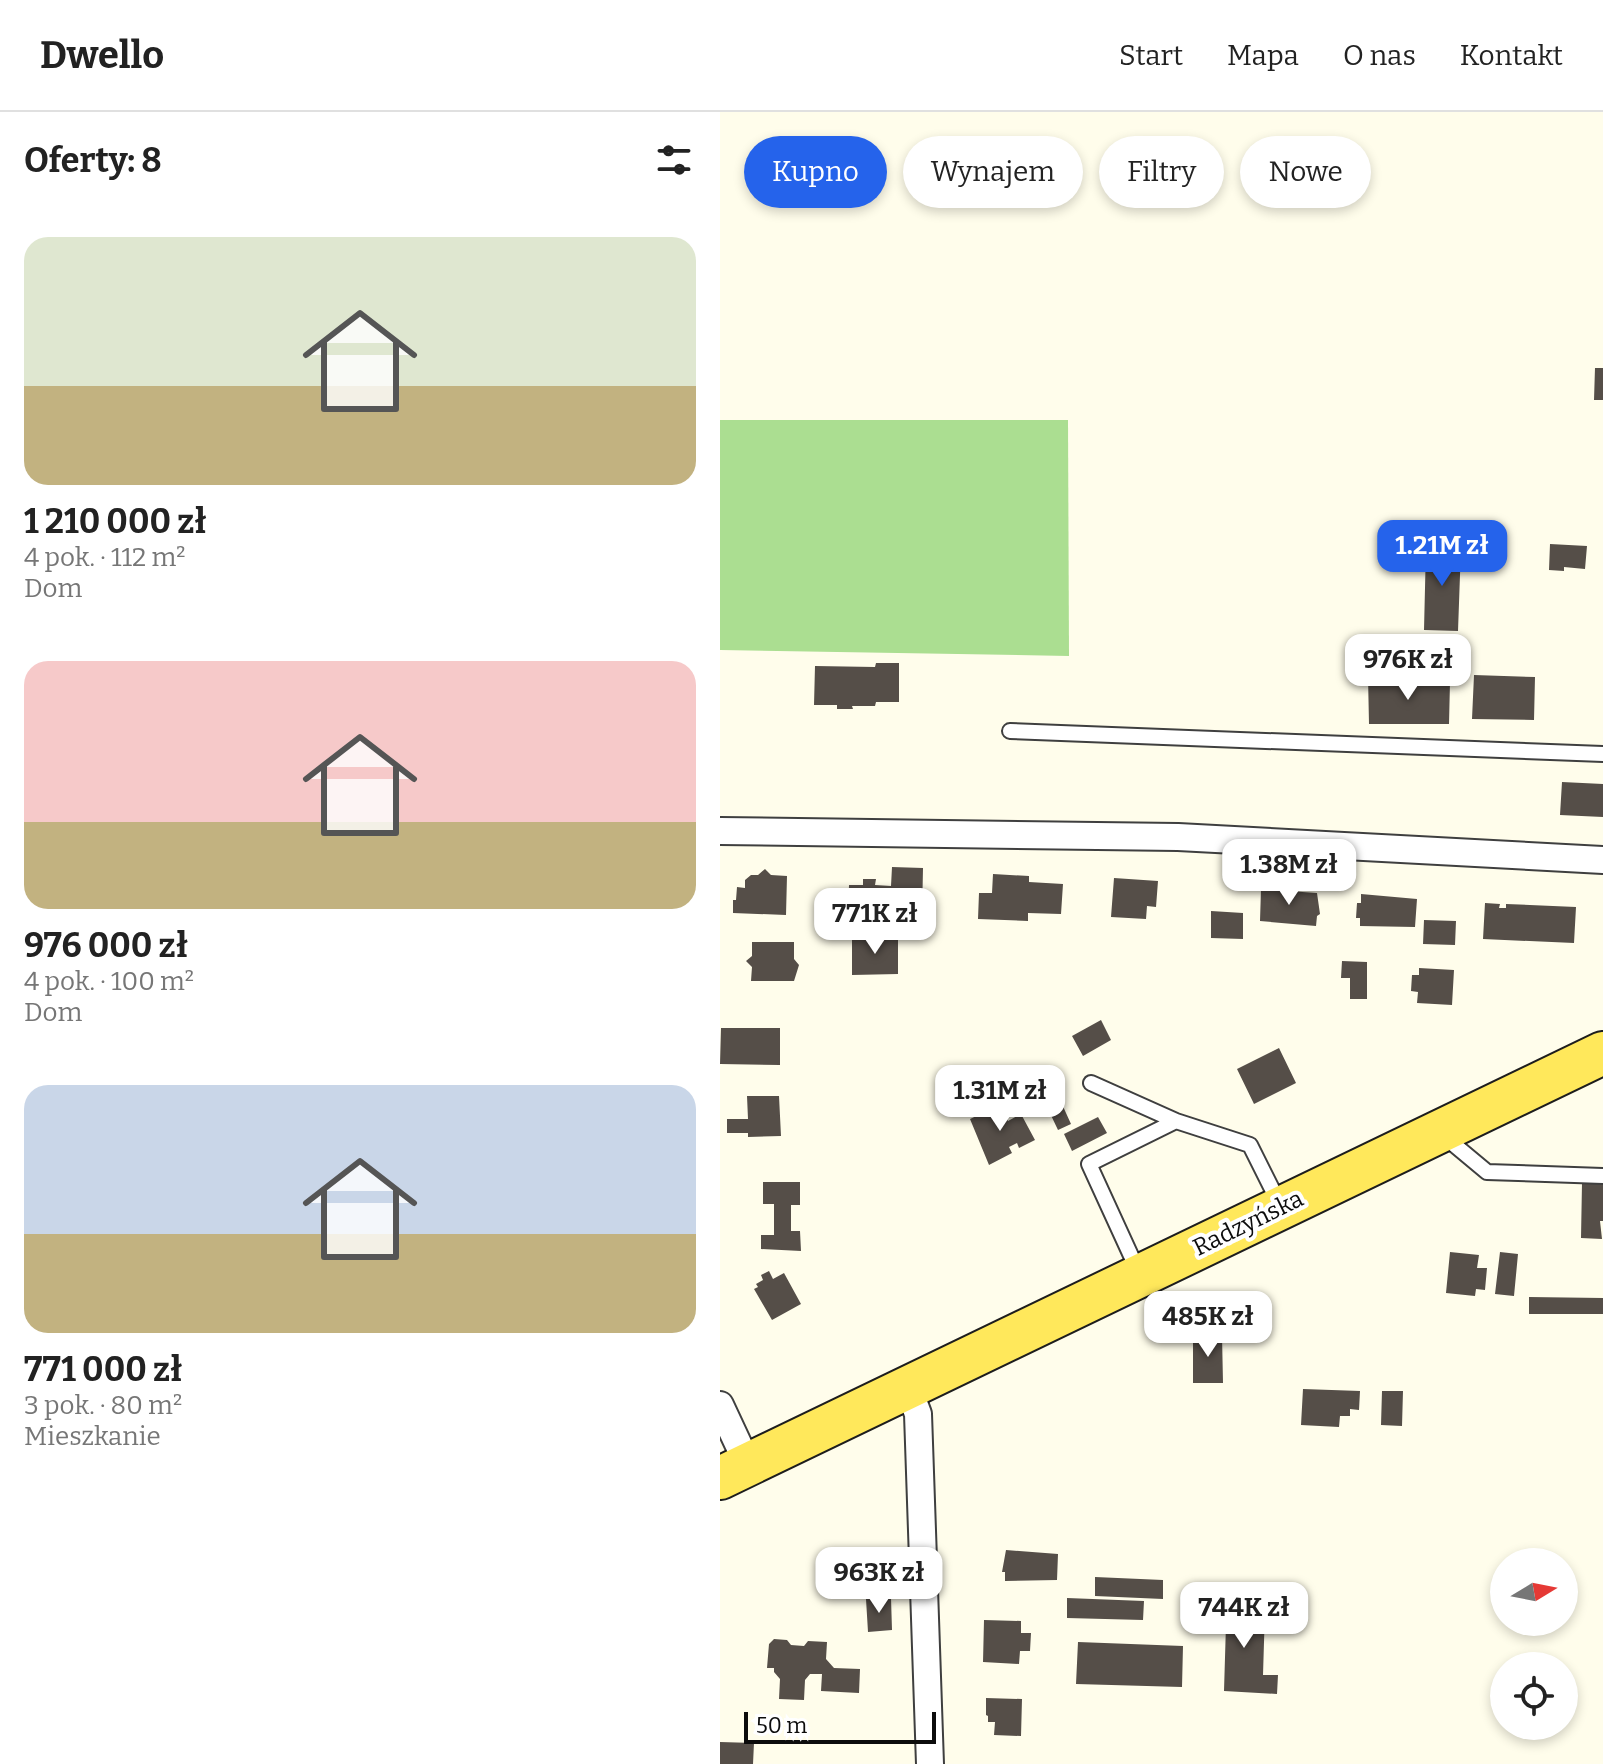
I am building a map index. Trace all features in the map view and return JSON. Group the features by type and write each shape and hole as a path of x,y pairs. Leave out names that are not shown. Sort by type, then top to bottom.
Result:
{"main road":[{"name":"Radzyńska","path":"734,1472 1603,1053"}],"street":[{"path":"720,831 1178,837 1603,860"},
{"path":"908,1387 918,1414 930,1764"},
{"path":"720,1405 734,1472"}],"lane":[{"path":"1010,731 1603,754"},
{"path":"1091,1083 1176,1121 1250,1145 1281,1207"},
{"path":"1140,1275 1089,1164 1176,1121"},
{"path":"1438,1131 1487,1172 1603,1176"}],"green space":[{"path":"720,420 1068,420 1069,656 720,650"}],"building":[{"path":"1595,368 1603,368 1603,400 1594,400"},
{"path":"1550,544 1587,546 1585,569 1564,567 1564,571 1549,570"},
{"path":"1426,546 1461,547 1458,631 1424,630"},
{"path":"876,663 899,663 899,702 876,702 875,706 852,706 853,709 814,705 815,666 875,667"},
{"path":"1474,675 1535,677 1534,720 1472,719"},
{"path":"1368,676 1395,676 1395,682 1450,682 1449,724 1369,724"},
{"path":"1562,782 1603,784 1603,817 1560,815"},
{"path":"892,867 923,868 922,917 848,914 849,885 863,885 863,879 876,879 875,885 891,886"},
{"path":"765,869 771,875 787,876 786,915 733,913 737,887 745,888 745,880"},
{"path":"993,874 1029,876 1029,882 1063,884 1061,914 1028,913 1028,921 978,919 979,893 992,893"},
{"path":"1114,878 1158,881 1156,907 1147,906 1146,919 1111,917"},
{"path":"1261,889 1317,893 1320,914 1316,926 1260,921"},
{"path":"1361,894 1417,899 1415,927 1360,926 1360,918 1356,918"},
{"path":"1485,903 1500,904 1499,908 1506,908 1506,904 1576,907 1574,943 1483,939"},
{"path":"1211,911 1243,913 1243,939 1211,938"},
{"path":"1424,920 1456,921 1455,945 1423,944"},
{"path":"852,938 898,938 898,974 852,975"},
{"path":"752,942 794,942 794,959 799,965 794,981 751,981 752,967 746,961 752,956"},
{"path":"1342,961 1367,962 1367,999 1350,999 1350,978 1341,978"},
{"path":"1419,968 1454,970 1452,1005 1417,1003 1418,992 1411,991 1412,975 1419,975"},
{"path":"1101,1020 1111,1040 1083,1056 1072,1036"},
{"path":"721,1028 780,1028 780,1065 720,1064"},
{"path":"1279,1048 1296,1083 1254,1104 1237,1069"},
{"path":"747,1096 779,1096 781,1136 748,1137 748,1133 727,1133 727,1119 748,1119"},
{"path":"1061,1102 1071,1124 1058,1130 1048,1109"},
{"path":"1000,1105 1008,1121 1021,1114 1035,1140 1019,1148 1017,1143 1009,1147 1012,1153 989,1165 970,1119"},
{"path":"1098,1117 1107,1133 1072,1151 1064,1134"},
{"path":"763,1182 800,1182 800,1205 791,1205 791,1231 800,1231 801,1251 761,1249 761,1235 774,1235 774,1204 763,1204"},
{"path":"1582,1183 1603,1184 1602,1239 1581,1238"},
{"path":"1450,1252 1479,1255 1477,1268 1487,1268 1485,1290 1476,1289 1475,1296 1446,1293"},
{"path":"1500,1252 1518,1254 1514,1296 1495,1294"},
{"path":"769,1271 773,1279 784,1273 801,1304 772,1320 754,1289 763,1280 761,1275"},
{"path":"1529,1297 1603,1298 1603,1314 1529,1314"},
{"path":"1193,1335 1222,1335 1223,1383 1193,1383"},
{"path":"1303,1389 1360,1391 1359,1410 1350,1409 1350,1416 1340,1416 1339,1427 1301,1425"},
{"path":"1382,1391 1403,1391 1402,1426 1381,1425"},
{"path":"1006,1550 1058,1554 1057,1580 1005,1581 1005,1572 1002,1572"},
{"path":"1095,1577 1163,1580 1163,1599 1095,1596"},
{"path":"891,1598 892,1630 868,1632 866,1599"},
{"path":"1067,1598 1144,1601 1143,1620 1067,1618"},
{"path":"1210,1606 1265,1609 1263,1675 1278,1675 1277,1694 1224,1691 1226,1624 1209,1623"},
{"path":"984,1620 1021,1621 1021,1633 1031,1633 1030,1651 1020,1651 1019,1664 983,1662"},
{"path":"774,1639 804,1646 808,1641 827,1642 826,1659 834,1668 860,1669 859,1693 821,1691 822,1674 810,1674 805,1680 804,1700 779,1699 780,1679 774,1668 767,1668 769,1644"},
{"path":"1078,1642 1183,1646 1182,1687 1076,1684"},
{"path":"986,1698 1022,1699 1021,1736 994,1735 995,1722 988,1722"},
{"path":"720,1742 754,1743 753,1764 720,1764"}]}
